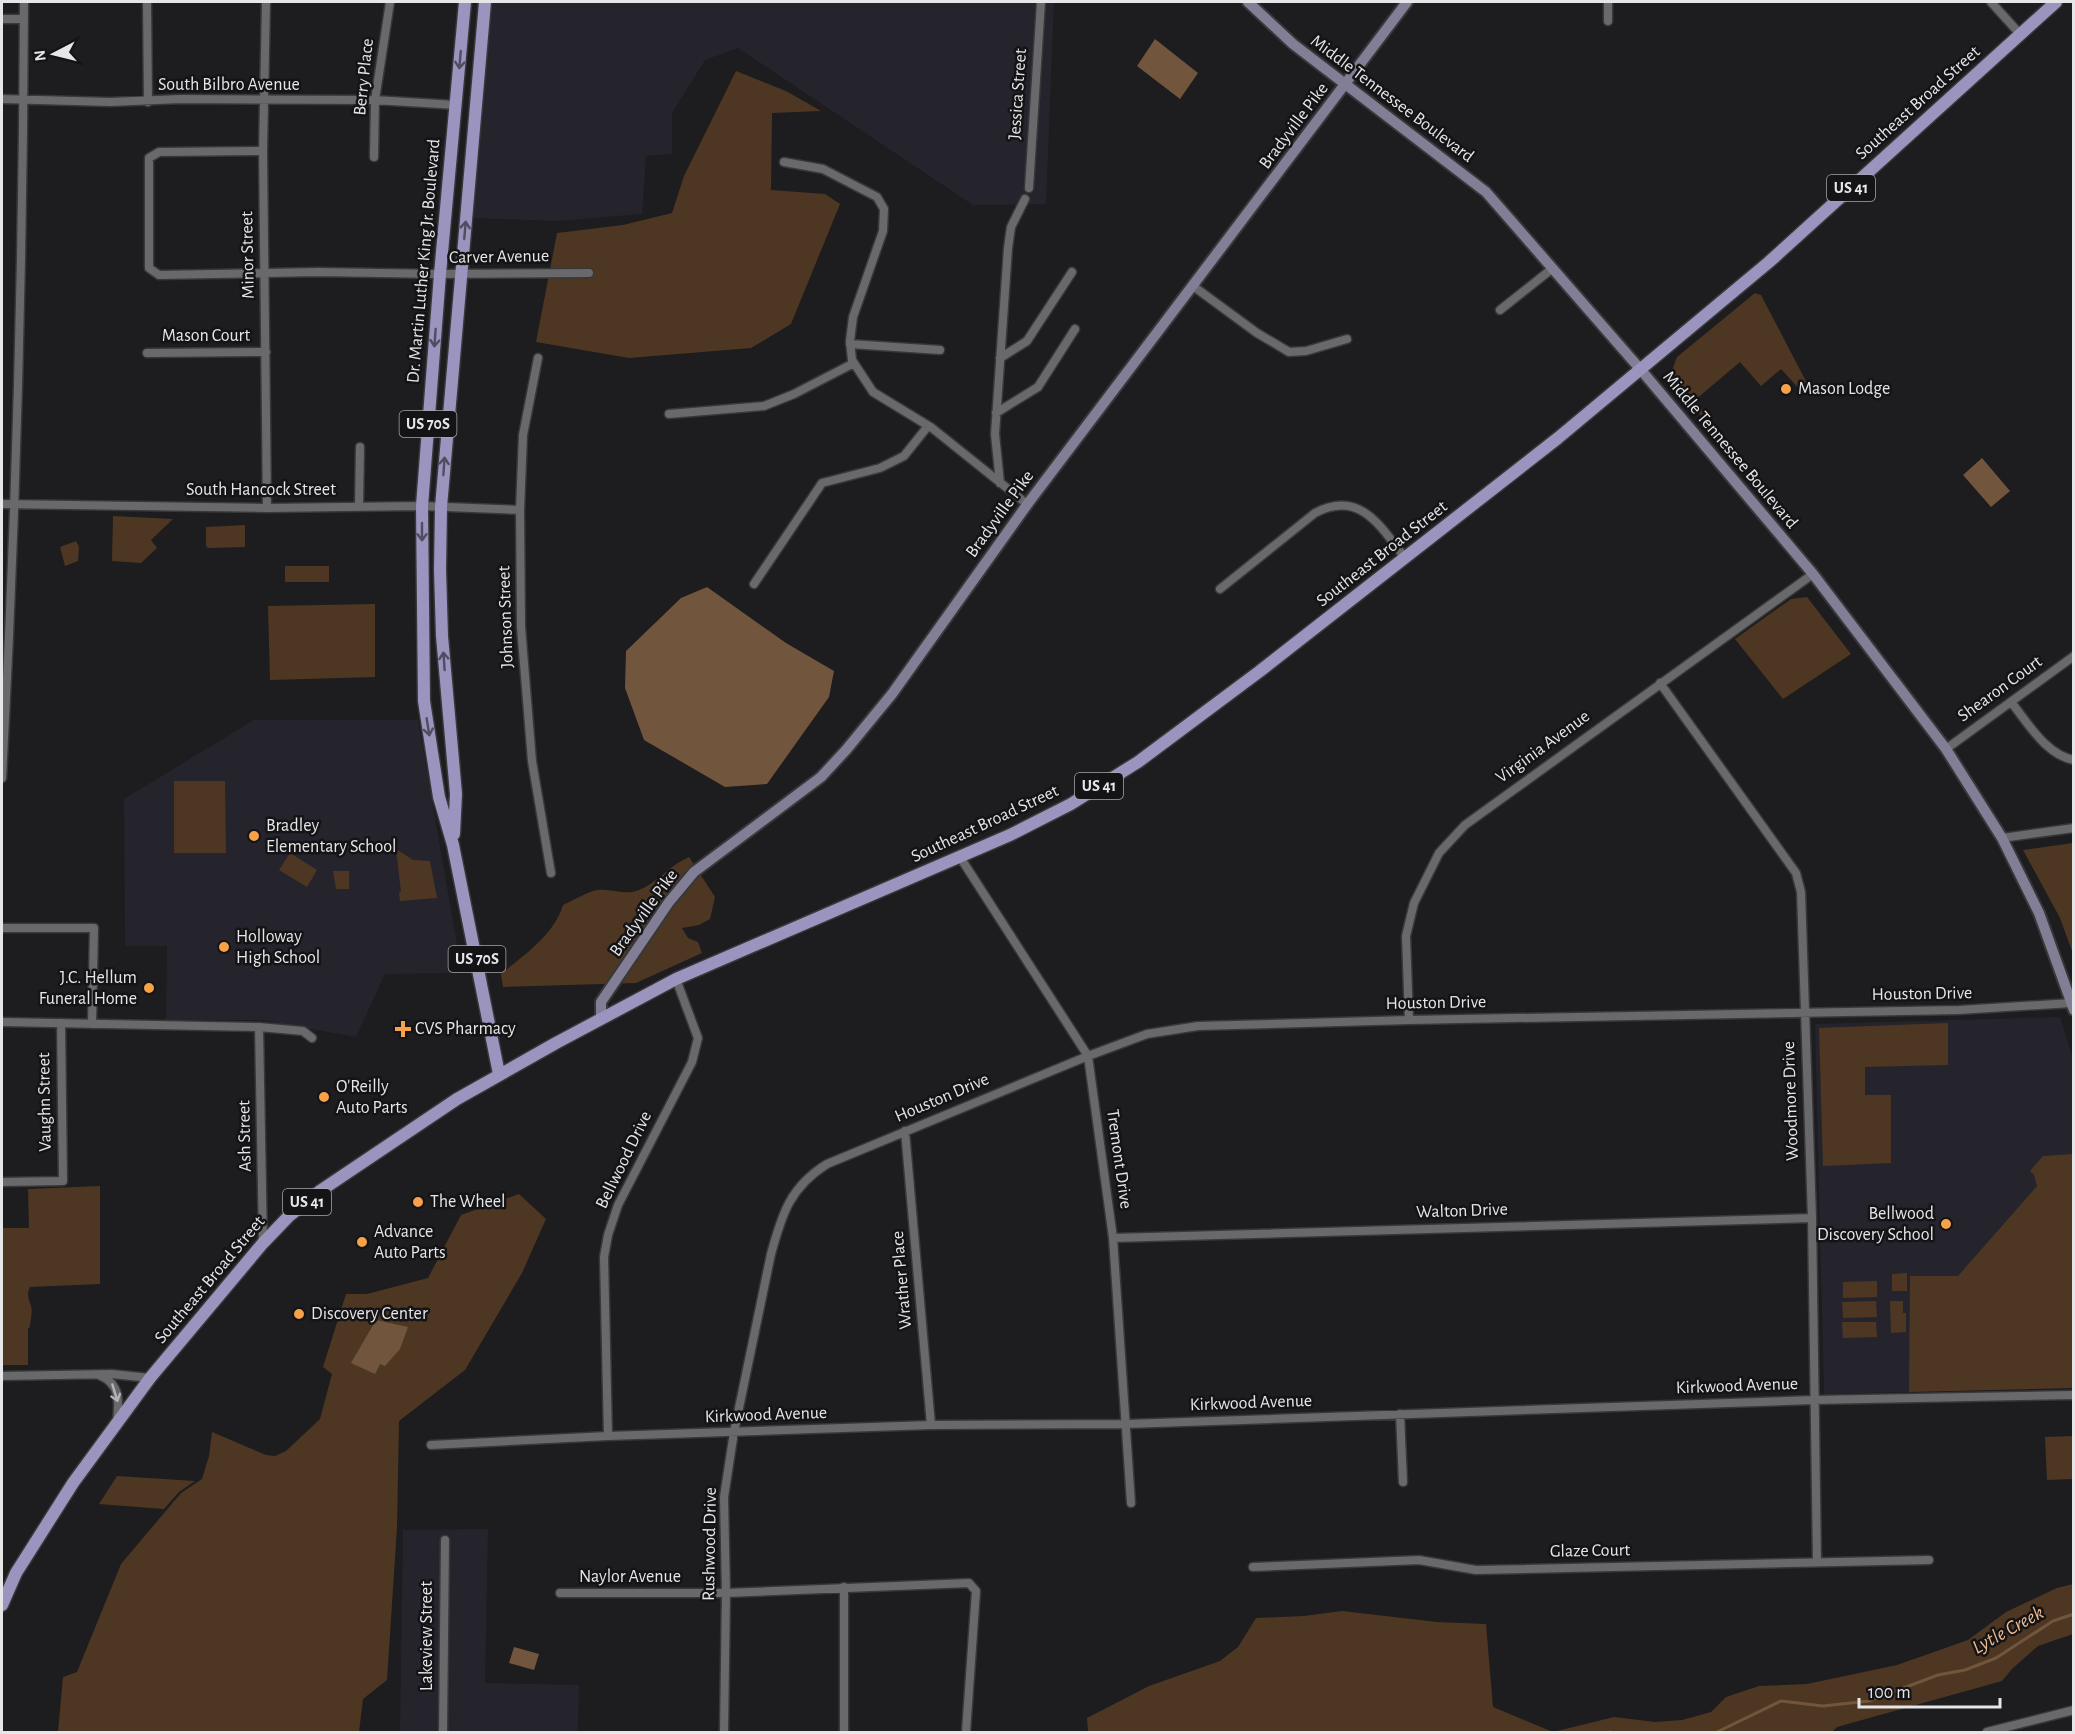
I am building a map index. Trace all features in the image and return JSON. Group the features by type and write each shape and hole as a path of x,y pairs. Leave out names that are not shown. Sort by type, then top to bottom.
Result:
{"main road":[{"name":"Dr. Martin Luther King Jr. Boulevard","path":"465,2 422,506 424,701 439,797 453,845 499,1074"},
{"name":"Dr. Martin Luther King Jr. Boulevard","path":"453,845 456,794 442,636 441,507 485,2"},
{"name":"Middle Tennessee Boulevard","path":"1248,2 1293,44 1486,192 1641,370 1813,574 1946,749 2002,838 2039,913 2072,1006"},
{"name":"Bradyville Pike","path":"602,1018 601,1002 669,902 694,872 821,777 892,694 1027,504 1407,2"},
{"name":"Southeast Broad Street","path":"2,1605 16,1574 37,1538 82,1469 150,1378 263,1243 289,1216 320,1191 457,1099 676,979 1010,835 1071,804 1138,762 1406,558 1641,370 1769,262 2056,2"}],"street":[{"path":"2,778 14,504 24,99 24,2"},
{"path":"147,2 148,102"},
{"name":"Minor Street","path":"266,2 263,150 267,508"},
{"name":"Berry Place","path":"374,157 375,100 390,2"},
{"name":"Jessica Street","path":"1029,188 1041,2"},
{"path":"1608,2 1608,21"},
{"path":"1991,2 2020,34"},
{"path":"2,19 24,19"},
{"name":"South Bilbro Avenue","path":"2,99 148,102 178,99 375,100 456,105"},
{"name":"Carver Avenue","path":"263,150 159,152 149,158 149,268 159,275 318,272 590,273"},
{"path":"784,162 823,169 877,197 884,209 883,231 853,316 850,344 854,363 873,392 928,426 1027,504"},
{"path":"1000,483 995,434 1008,248 1011,227 1025,199"},
{"path":"1500,310 1553,268"},
{"path":"1000,358 1027,340 1072,272"},
{"path":"1193,285 1257,333 1289,352 1306,351 1347,339"},
{"path":"996,413 1038,387 1075,329"},
{"path":"850,344 940,350"},
{"name":"Mason Court","path":"147,353 266,352"},
{"name":"Johnson Street","path":"538,358 523,435 520,510 521,627 532,761 551,873"},
{"path":"669,414 764,406 794,394 854,363"},
{"path":"754,584 822,483 880,468 904,456 928,426"},
{"path":"359,507 360,447"},
{"name":"South Hancock Street","path":"2,504 267,508 422,506 520,510"},
{"path":"1220,589 1315,513 1328,506 1344,505 1373,517 1406,558"},
{"name":"Virginia Avenue","path":"1409,1020 1406,936 1414,903 1439,853 1465,825 1813,574"},
{"name":"Shearon Court","path":"1946,749 2073,656"},
{"name":"Woodmore Drive","path":"1660,683 1796,873 1801,892 1812,1218 1817,1562"},
{"path":"2011,702 2044,742 2061,758 2073,760"},
{"path":"2002,838 2073,828"},
{"name":"Tremont Drive","path":"960,857 1088,1056 1113,1238 1131,1503"},
{"path":"2,928 94,928 92,1024"},
{"name":"Bellwood Drive","path":"608,1436 604,1257 608,1235 618,1205 692,1062 698,1038 676,979"},
{"name":"Houston Drive","path":"827,1164 1088,1056 1148,1034 1198,1026 2072,1006"},
{"path":"2,1022 260,1027 303,1031 312,1038"},
{"name":"Vaughn Street","path":"2,1182 63,1181 61,1023"},
{"name":"Ash Street","path":"260,1027 263,1243"},
{"name":"Wrather Place","path":"905,1131 931,1425"},
{"name":"Rushwood Drive","path":"724,1732 726,1593 724,1497 734,1432 778,1226 789,1202 809,1175 827,1164"},
{"name":"Walton Drive","path":"1113,1238 1812,1218"},
{"path":"96,1374 108,1379 114,1385 118,1401 117,1422"},
{"path":"2,1376 112,1374 150,1378"},
{"name":"Kirkwood Avenue","path":"431,1445 608,1436 931,1425 1127,1424 1813,1400 2073,1395"},
{"path":"1400,1414 1403,1482"},
{"name":"Lakeview Street","path":"443,1732 445,1540"},
{"name":"Glaze Court","path":"1253,1567 1419,1560 1476,1570 1929,1560"},
{"name":"Naylor Avenue","path":"560,1593 726,1593 969,1583 976,1591 966,1732"},
{"path":"844,1587 844,1732"},
{"path":"1987,1732 2073,1710"}],"shaded area":[{"path":"491,2 1054,2 1046,204 973,205 738,48 705,60 672,113 672,154 646,156 642,214 558,221 471,218"},
{"path":"1155,39 1198,73 1180,99 1137,66"},
{"path":"736,71 786,91 821,111 772,113 771,190 825,194 840,204 791,324 751,348 629,358 536,342 557,233 623,225 672,213 684,176"},
{"path":"1755,293 1761,295 1810,389 1805,395 1781,369 1761,386 1740,362 1695,400 1739,455 1734,458 1676,384 1671,373 1677,357"},
{"path":"1982,458 2010,491 1991,507 1963,475"},
{"path":"113,516 173,519 151,540 157,548 141,563 112,561"},
{"path":"245,525 245,547 208,548 206,546 206,527"},
{"path":"76,541 79,547 78,561 65,566 60,547"},
{"path":"285,566 329,566 329,582 285,582"},
{"path":"707,587 786,643 834,671 829,697 767,784 725,787 644,740 625,688 626,651 681,598"},
{"path":"1807,597 1851,654 1783,699 1735,639 1791,599"},
{"path":"375,604 375,677 270,680 268,606"},
{"path":"254,720 418,720 462,973 385,974 356,1037 261,1020 166,1020 167,946 125,946 124,799"},
{"path":"174,781 225,781 226,853 174,853"},
{"path":"2074,843 2073,954 2060,918 2023,850"},
{"path":"396,849 413,860 430,861 437,898 400,901"},
{"path":"290,853 317,870 307,887 279,870"},
{"path":"689,857 715,897 710,919 699,925 682,928 688,938 698,942 702,953 636,983 503,987 501,974 545,935 559,916 563,905 597,890 634,892 652,883"},
{"path":"333,871 349,871 349,889 336,889"},
{"name":"Bellwood Discovery School","path":"2060,1017 2074,1061 2073,1388 1824,1394 1815,1024"},
{"path":"1948,1023 1948,1065 1865,1067 1865,1095 1891,1095 1891,1163 1823,1166 1819,1028"},
{"path":"2073,1154 2073,1388 1909,1392 1910,1276 1958,1276 2037,1186 2034,1175 2030,1171 2043,1156"},
{"path":"100,1186 100,1284 30,1287 28,1295 32,1311 28,1329 28,1365 2,1365 2,1228 29,1228 28,1189"},
{"path":"519,1194 546,1219 522,1273 465,1370 399,1421 397,1527 387,1680 363,1699 359,1732 58,1732 63,1677 77,1672 121,1564 181,1493 202,1479 209,1456 212,1432 266,1455 275,1456 286,1451 320,1419 332,1374 323,1367 346,1294 367,1294 428,1278 461,1215"},
{"path":"1907,1273 1907,1291 1892,1291 1892,1274"},
{"path":"1877,1281 1877,1297 1843,1298 1843,1282"},
{"path":"1876,1301 1877,1317 1843,1318 1842,1302"},
{"path":"1890,1301 1903,1301 1903,1313 1906,1313 1906,1332 1891,1333"},
{"path":"376,1320 408,1327 400,1349 385,1366 380,1364 375,1374 351,1363"},
{"path":"1842,1322 1876,1322 1877,1337 1843,1338"},
{"path":"2073,1436 2073,1479 2047,1480 2045,1437"},
{"path":"117,1476 195,1481 179,1492 164,1509 99,1504"},
{"path":"488,1529 485,1683 579,1685 578,1732 400,1732 403,1530"},
{"path":"2073,1584 2073,1634 2038,1646 2002,1681 1837,1727 1832,1732 1553,1732 1614,1717 1655,1722 1682,1720 1711,1712 1726,1697 1759,1686 1807,1684 1897,1665 1968,1640 2006,1612 2057,1588"},
{"path":"1342,1611 1437,1622 1486,1624 1493,1707 1553,1732 1088,1732 1087,1718 1149,1686 1220,1661 1238,1647 1256,1618 1304,1616"},
{"path":"514,1647 539,1654 534,1670 509,1663"}],"waterway":[{"name":"Lytle Creek","path":"1717,1732 1781,1701 1823,1706 1869,1701 1938,1675 1965,1670 1996,1658 2053,1621 2074,1614"}],"place":[{"name":"Mason Lodge","path":"1786,389"},
{"name":"Bradley Elementary School","path":"254,836"},
{"name":"Holloway High School","path":"224,947"},
{"name":"J.C. Hellum Funeral Home","path":"149,988"},
{"name":"CVS Pharmacy","path":"403,1029"},
{"name":"O'Reilly Auto Parts","path":"324,1097"},
{"name":"The Wheel","path":"418,1202"},
{"name":"Bellwood Discovery School","path":"1946,1224"},
{"name":"Advance Auto Parts","path":"362,1242"},
{"name":"Discovery Center","path":"299,1314"}]}
